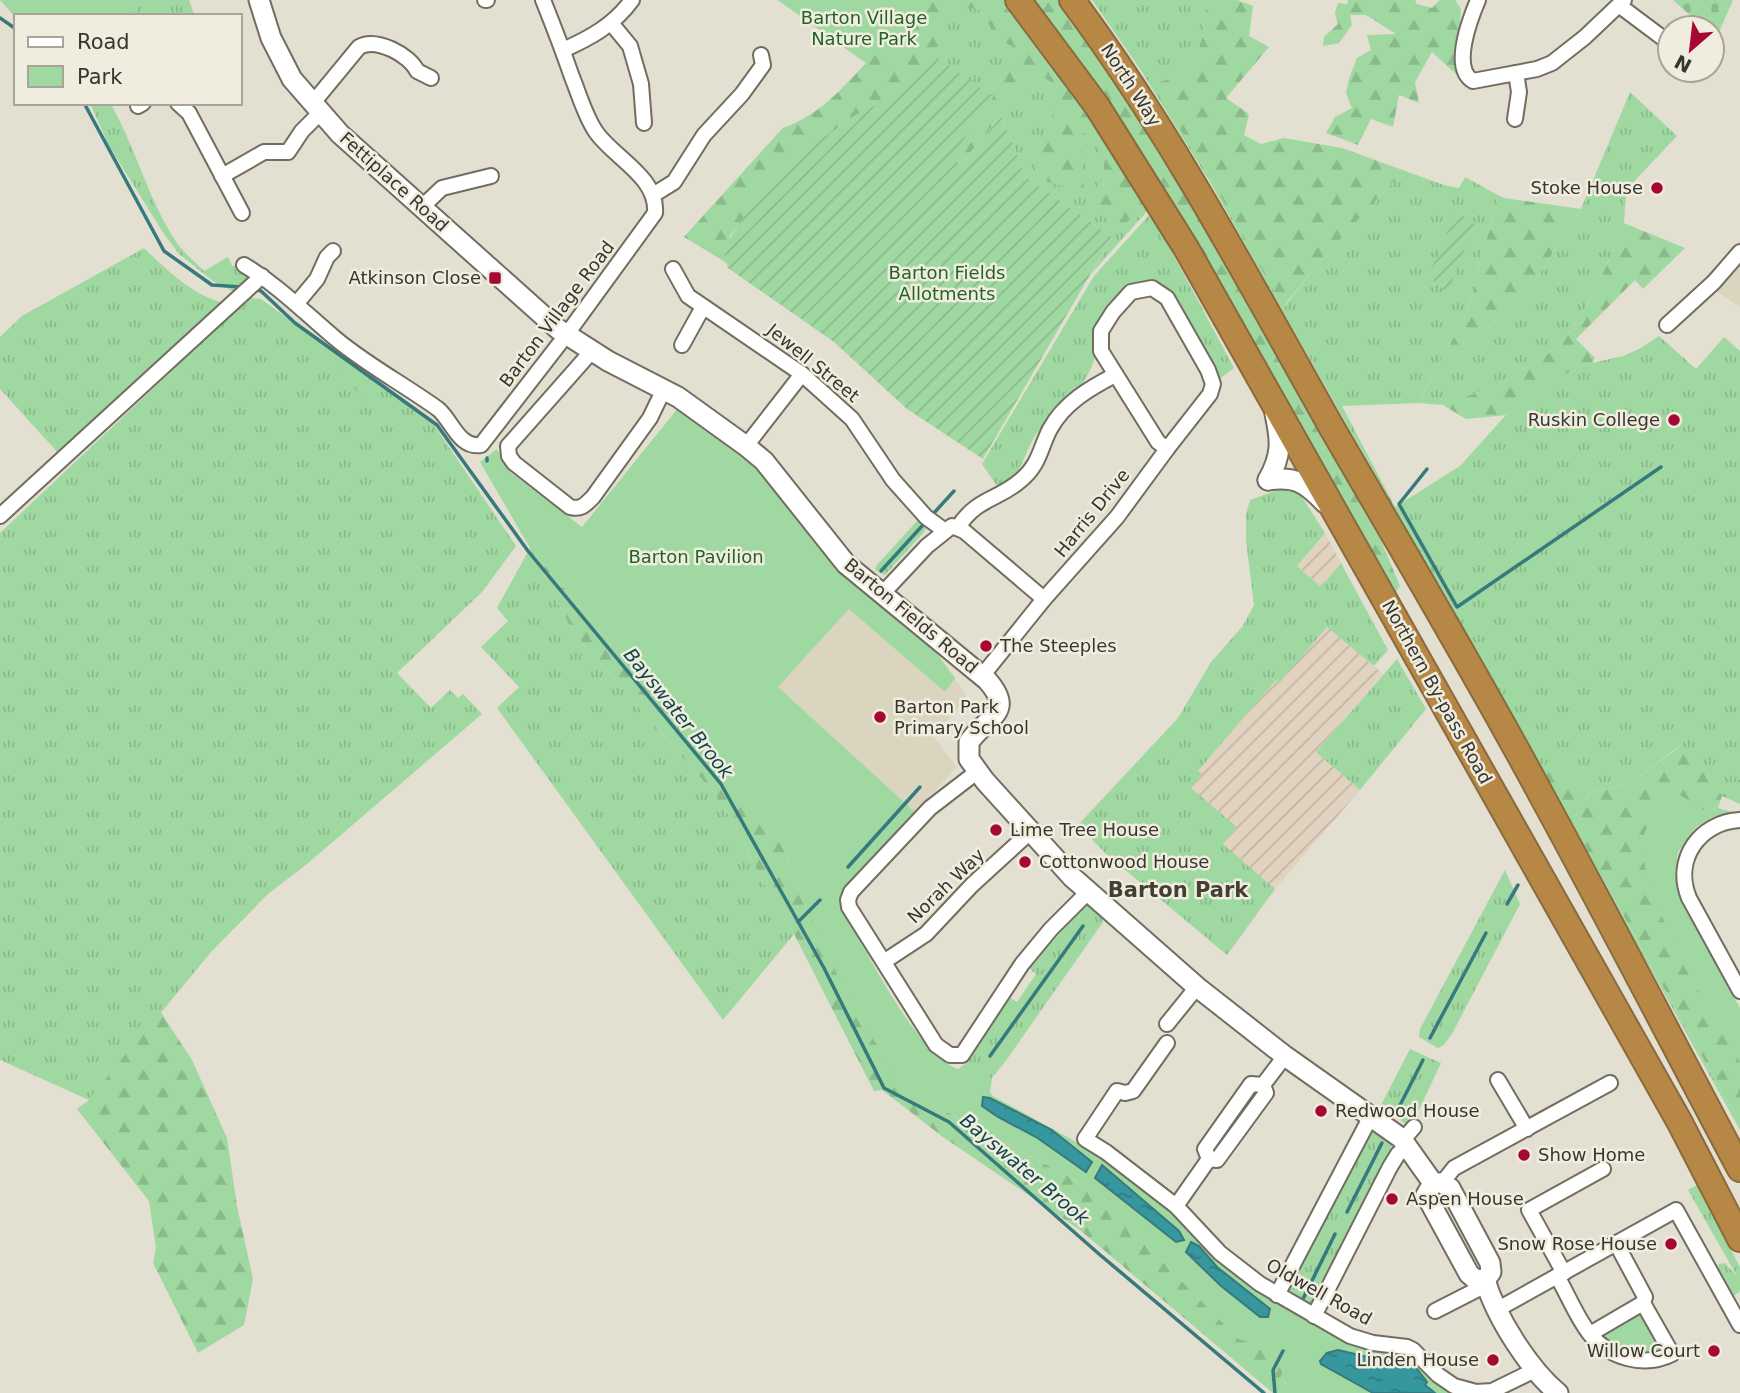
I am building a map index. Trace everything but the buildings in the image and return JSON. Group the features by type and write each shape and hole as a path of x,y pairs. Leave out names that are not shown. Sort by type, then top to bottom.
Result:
{"highway":[{"name":"Northern By-pass Road","path":"1017,0 1097,106 1186,248 1679,1121 1740,1239"},
{"name":"North Way","path":"1072,0 1134,88 1186,172 1422,580 1536,785 1740,1169"}],"street":[{"name":"Fettiplace Road","path":"259,0 278,53 292,79 316,109 484,264 567,334"},
{"path":"543,0 597,133 631,166 653,195 674,182 704,135 746,89 766,61"},
{"path":"563,50 596,34 611,23 632,0"},
{"path":"1478,0 1463,50 1464,70 1469,79 1479,81 1537,69 1560,58 1622,3 1656,32"},
{"path":"611,23 630,46 642,92 644,123"},
{"path":"222,176 264,152 288,152 359,47 369,43 382,44 414,65 416,72 431,78"},
{"path":"1515,119 1519,92 1516,73"},
{"path":"180,105 189,113 242,213"},
{"path":"422,207 442,188 491,176"},
{"name":"Barton Village Road","path":"244,265 259,280 297,303 336,339 440,411 467,443 475,446 481,444 651,221 656,204 653,195"},
{"path":"1667,325 1714,282 1740,252"},
{"path":"297,303 317,279 327,253"},
{"name":"Jewell Street","path":"673,269 688,296 802,374 852,419 893,480 926,517 951,529 1044,599"},
{"path":"0,516 259,280"},
{"name":"Harris Drive","path":"982,676 1044,599 1117,517 1210,394 1213,384 1208,370 1167,298 1152,288 1131,292 1101,331 1101,351 1115,375"},
{"path":"682,345 704,307"},
{"name":"Barton Fields Road","path":"567,334 592,351 687,402 746,446 764,461 846,564 992,685 1001,701 995,715 969,742 969,759 978,771 1030,832 1088,891 1197,987 1285,1056 1372,1110 1408,1138 1437,1183 1426,1195 1469,1274 1486,1282 1498,1309 1535,1370 1558,1393"},
{"path":"592,351 508,446 509,456 514,463 570,507 578,509 593,497 650,418 664,389"},
{"path":"746,446 802,374"},
{"path":"882,594 927,545 951,529 968,511 1022,480 1039,459 1048,431 1068,405 1089,389 1115,375 1158,442 1167,449"},
{"path":"1270,394 1280,438 1280,455 1268,480 1285,477 1301,482 1340,519"},
{"path":"978,771 930,808 851,891 848,900 849,907 936,1045 950,1055 962,1055 1022,964 1057,922 1088,891"},
{"path":"1740,820 1721,822 1701,834 1691,847 1684,871 1685,889 1689,898 1740,991"},
{"name":"Norah Way","path":"885,961 926,934 972,885 1030,832"},
{"path":"1167,1024 1197,987"},
{"name":"Oldwell Road","path":"1167,1043 1133,1091 1117,1091 1085,1139 1176,1206 1220,1253 1277,1295 1314,1316 1360,1339 1413,1350 1438,1375 1454,1386 1476,1392 1492,1391 1535,1370"},
{"path":"1176,1206 1209,1158 1217,1160 1266,1093 1263,1085 1285,1056"},
{"path":"1498,1080 1527,1129"},
{"path":"1437,1183 1454,1168 1610,1083"},
{"path":"1277,1295 1372,1110"},
{"path":"1314,1316 1390,1167 1408,1138"},
{"path":"1603,1169 1529,1210 1590,1334 1605,1349 1627,1359 1652,1360 1672,1354 1643,1303"},
{"path":"1498,1309 1676,1210 1740,1325"},
{"path":"1590,1334 1643,1303 1646,1297 1616,1243"},
{"path":"1435,1311 1486,1282"}],"shaded area":[{"path":"1740,257 1740,307 1712,288"},
{"path":"1325,533 1341,563 1321,587 1297,566"},
{"name":"Barton Park Primary School","path":"865,592 955,678 967,697 934,737 957,767 915,812 778,687"},
{"path":"1327,626 1383,674 1316,752 1360,790 1275,889 1222,844 1190,788 1201,775 1198,771 1276,680 1279,682"}],"green space":[{"path":"0,0 144,0 133,14 14,16"},
{"path":"144,0 189,0 194,14 133,14"},
{"path":"778,0 1005,0 1066,73 1149,200 1124,225 1096,213 1091,202 1104,176 1104,158 1088,132 1081,134 1084,193 1048,182 1035,171 1065,76 1057,86 1045,78 1026,81 961,164 949,159 993,97 1000,77 1014,61 1013,47 996,36 983,12 957,8 933,55 897,95 853,116 743,219 730,236 727,263 684,237 783,128 818,109 866,63"},
{"name":"Barton Village Nature Park","path":"778,0 929,0 911,24 866,63"},
{"path":"929,0 1000,0 1063,80 1149,209 1091,274 1112,237 1026,177 993,97 684,237 783,128 797,123 832,101"},
{"path":"1025,0 1060,0 1189,191 1375,526 1400,586 1396,592 1389,589"},
{"path":"1092,0 1212,0 1203,15 1203,35 1193,65 1185,75 1153,84 1284,307 1321,260 1394,181 1397,168 1459,188 1465,177 1498,195 1468,311 1420,399 1470,343 1527,293 1581,209 1630,92 1677,136 1626,190 1624,223 1596,290 1562,344 1500,384 1443,405 1418,403 1342,406 1395,507 1460,466 1505,416 1569,372 1623,356 1659,336 1696,369 1724,337 1740,351 1740,779 1722,795 1681,745 1632,782 1584,795 1573,770 1538,764 1740,1124 1740,1130 1210,182 1140,69"},
{"path":"1212,0 1237,0 1253,6 1249,36 1269,47 1226,98 1249,114 1244,135 1261,144 1284,138 1342,148 1397,168 1394,181 1321,260 1283,307 1212,181 1152,84 1185,75 1193,65 1203,35 1203,15"},
{"path":"1348,0 1415,0 1417,4 1432,8 1440,0 1455,0 1461,9 1456,74 1432,52 1415,82 1419,103 1399,95 1393,127 1371,119 1358,145 1326,133 1335,117 1352,108 1346,93 1357,58 1371,50 1367,35 1396,34 1366,15 1350,15 1352,25 1339,43 1323,46 1324,37 1338,24 1335,13 1338,3 1347,4"},
{"path":"1673,0 1733,0 1726,16 1688,14"},
{"name":"Barton Fields Allotments","path":"933,55 993,97 950,159 961,164 1001,116 1026,177 1112,237 983,459 907,409 834,342 728,268 723,249 759,193 799,155 854,116 897,95"},
{"path":"91,105 111,105 158,209 186,254 204,271 228,257 232,266 238,265 254,277 238,294 213,281 179,254 109,146"},
{"path":"1498,195 1581,209 1527,293 1470,343 1418,403 1468,311"},
{"path":"1452,211 1467,218 1465,221 1477,225 1448,293 1427,275 1443,247"},
{"path":"1151,213 1234,368 1213,384 1167,298 1131,292 1109,321 1081,386 1037,433 1012,477 997,486 982,464 1094,276"},
{"path":"1624,223 1685,248 1643,289 1635,280 1576,339 1595,358 1592,363 1569,372 1508,415 1466,419 1443,405 1500,384 1562,344 1596,290"},
{"path":"144,248 191,288 224,303 114,402 60,455 0,389 0,337 22,316"},
{"path":"249,298 261,299 434,425 516,546 482,592 397,673 431,708 450,690 458,698 463,694 482,714 307,864 268,894 211,952 89,1100 0,1060 0,533"},
{"path":"316,339 376,383 361,395 323,357"},
{"name":"Barton Pavilion","path":"679,407 757,468 932,647 955,678 945,692 849,609 778,687 915,812 853,879 840,902 892,996 925,1043 942,1060 958,1069 968,1062 977,1067 985,1078 992,1078 990,1092 993,1096 1109,1160 1165,1207 1220,1262 1264,1293 1405,1351 1462,1393 1294,1393 1281,1377 1284,1368 1279,1356 1265,1346 1239,1339 1102,1197 1081,1183 917,1096 897,1078 849,1000 808,912 781,843 530,548 480,462 497,449 510,472 582,527"},
{"path":"1280,489 1300,494 1325,533 1297,566 1321,587 1341,563 1388,650 1374,666 1327,627 1279,683 1276,680 1198,771 1202,774 1191,788 1237,827 1223,844 1275,889 1227,955 1105,853 1078,825 1178,718 1211,662 1242,627 1254,605 1246,540 1246,514 1250,500"},
{"path":"917,521 926,528 925,531 885,575 875,570 876,566"},
{"path":"530,548 573,632 713,792 733,822 770,895 794,934 723,1020 497,708 519,687 481,647 508,621 497,608"},
{"path":"530,548 781,843 808,912 917,1096 1081,1183 1102,1197 1239,1339 1265,1346 1279,1356 1284,1368 1281,1377 1294,1393 1273,1393 1080,1230 943,1137 882,1090 874,1091 733,822 713,792 573,632"},
{"path":"1397,659 1426,709 1360,790 1316,752"},
{"path":"1682,745 1722,795 1740,779 1740,804 1722,796 1718,808 1704,810 1647,849 1740,1039 1740,1124 1538,763 1573,770 1585,795 1632,782"},
{"path":"1675,792 1704,810 1718,808 1732,812 1711,818 1696,827 1678,852 1675,872 1681,901 1740,1008 1740,1062 1675,951 1648,878 1640,845 1652,814"},
{"path":"1505,870 1520,904 1453,1032 1444,1045 1438,1048 1419,1037 1420,1029"},
{"path":"1085,905 1089,905 1103,922 1005,1062 992,1078 985,1079 977,1067 968,1062 1009,997 1017,1002 1036,974 1029,968"},
{"path":"160,1011 192,1060 227,1138 237,1206 253,1279 244,1325 198,1353 153,1263 156,1248 149,1201 77,1109 89,1100"},
{"path":"1410,1049 1441,1063 1411,1127 1380,1107"},
{"path":"1375,1132 1392,1145 1391,1149 1395,1151 1314,1305 1308,1307 1286,1292 1369,1133"},
{"path":"1697,1185 1740,1267 1740,1291 1734,1296 1718,1268 1719,1264 1725,1263 1737,1276 1688,1190"},
{"path":"1642,1310 1659,1341 1658,1353 1626,1350 1599,1334"}],"water":[{"path":"983,1097 990,1098 1052,1130 1092,1162 1086,1172 1036,1137 982,1106"},
{"path":"1102,1165 1179,1231 1184,1240 1176,1242 1095,1178"},
{"path":"1191,1242 1199,1246 1217,1267 1270,1309 1268,1317 1260,1317 1221,1286 1186,1252"},
{"path":"1338,1350 1376,1359 1405,1360 1417,1369 1427,1382 1425,1385 1435,1393 1373,1393 1321,1364 1320,1361 1327,1353"}],"waterway":[{"name":"Bayswater Brook","path":"0,18 14,28"},
{"name":"Bayswater Brook","path":"85,105 164,251 212,285 242,287"},
{"name":"Bayswater Brook","path":"253,289 261,291 295,323 437,425 528,551 721,784 824,968 884,1088 949,1122 1099,1254 1264,1393"},
{"path":"1427,469 1399,504 1457,607 1661,467"},
{"path":"933,514 954,491"},
{"path":"881,571 922,526"},
{"path":"848,867 920,787"},
{"path":"1507,904 1518,885"},
{"path":"798,922 820,900"},
{"path":"990,1056 1083,926"},
{"path":"1430,1038 1486,933"},
{"path":"1396,1113 1423,1060"},
{"path":"1347,1212 1382,1143"},
{"path":"1301,1303 1335,1234"},
{"path":"1275,1393 1273,1370 1283,1351"}],"place":[{"name":"Stoke House","path":"1657,188"},
{"name":"Atkinson Close","path":"495,278"},
{"name":"Ruskin College","path":"1674,420"},
{"name":"The Steeples","path":"986,646"},
{"name":"Barton Park Primary School","path":"880,717"},
{"name":"Lime Tree House","path":"996,830"},
{"name":"Cottonwood House","path":"1025,862"},
{"name":"Redwood House","path":"1321,1111"},
{"name":"Show Home","path":"1524,1155"},
{"name":"Aspen House","path":"1392,1199"},
{"name":"Snow Rose House","path":"1671,1244"},
{"name":"Willow Court","path":"1714,1351"},
{"name":"Linden House","path":"1493,1360"}],"district":[{"name":"Barton Park","path":"1178,890"}]}
